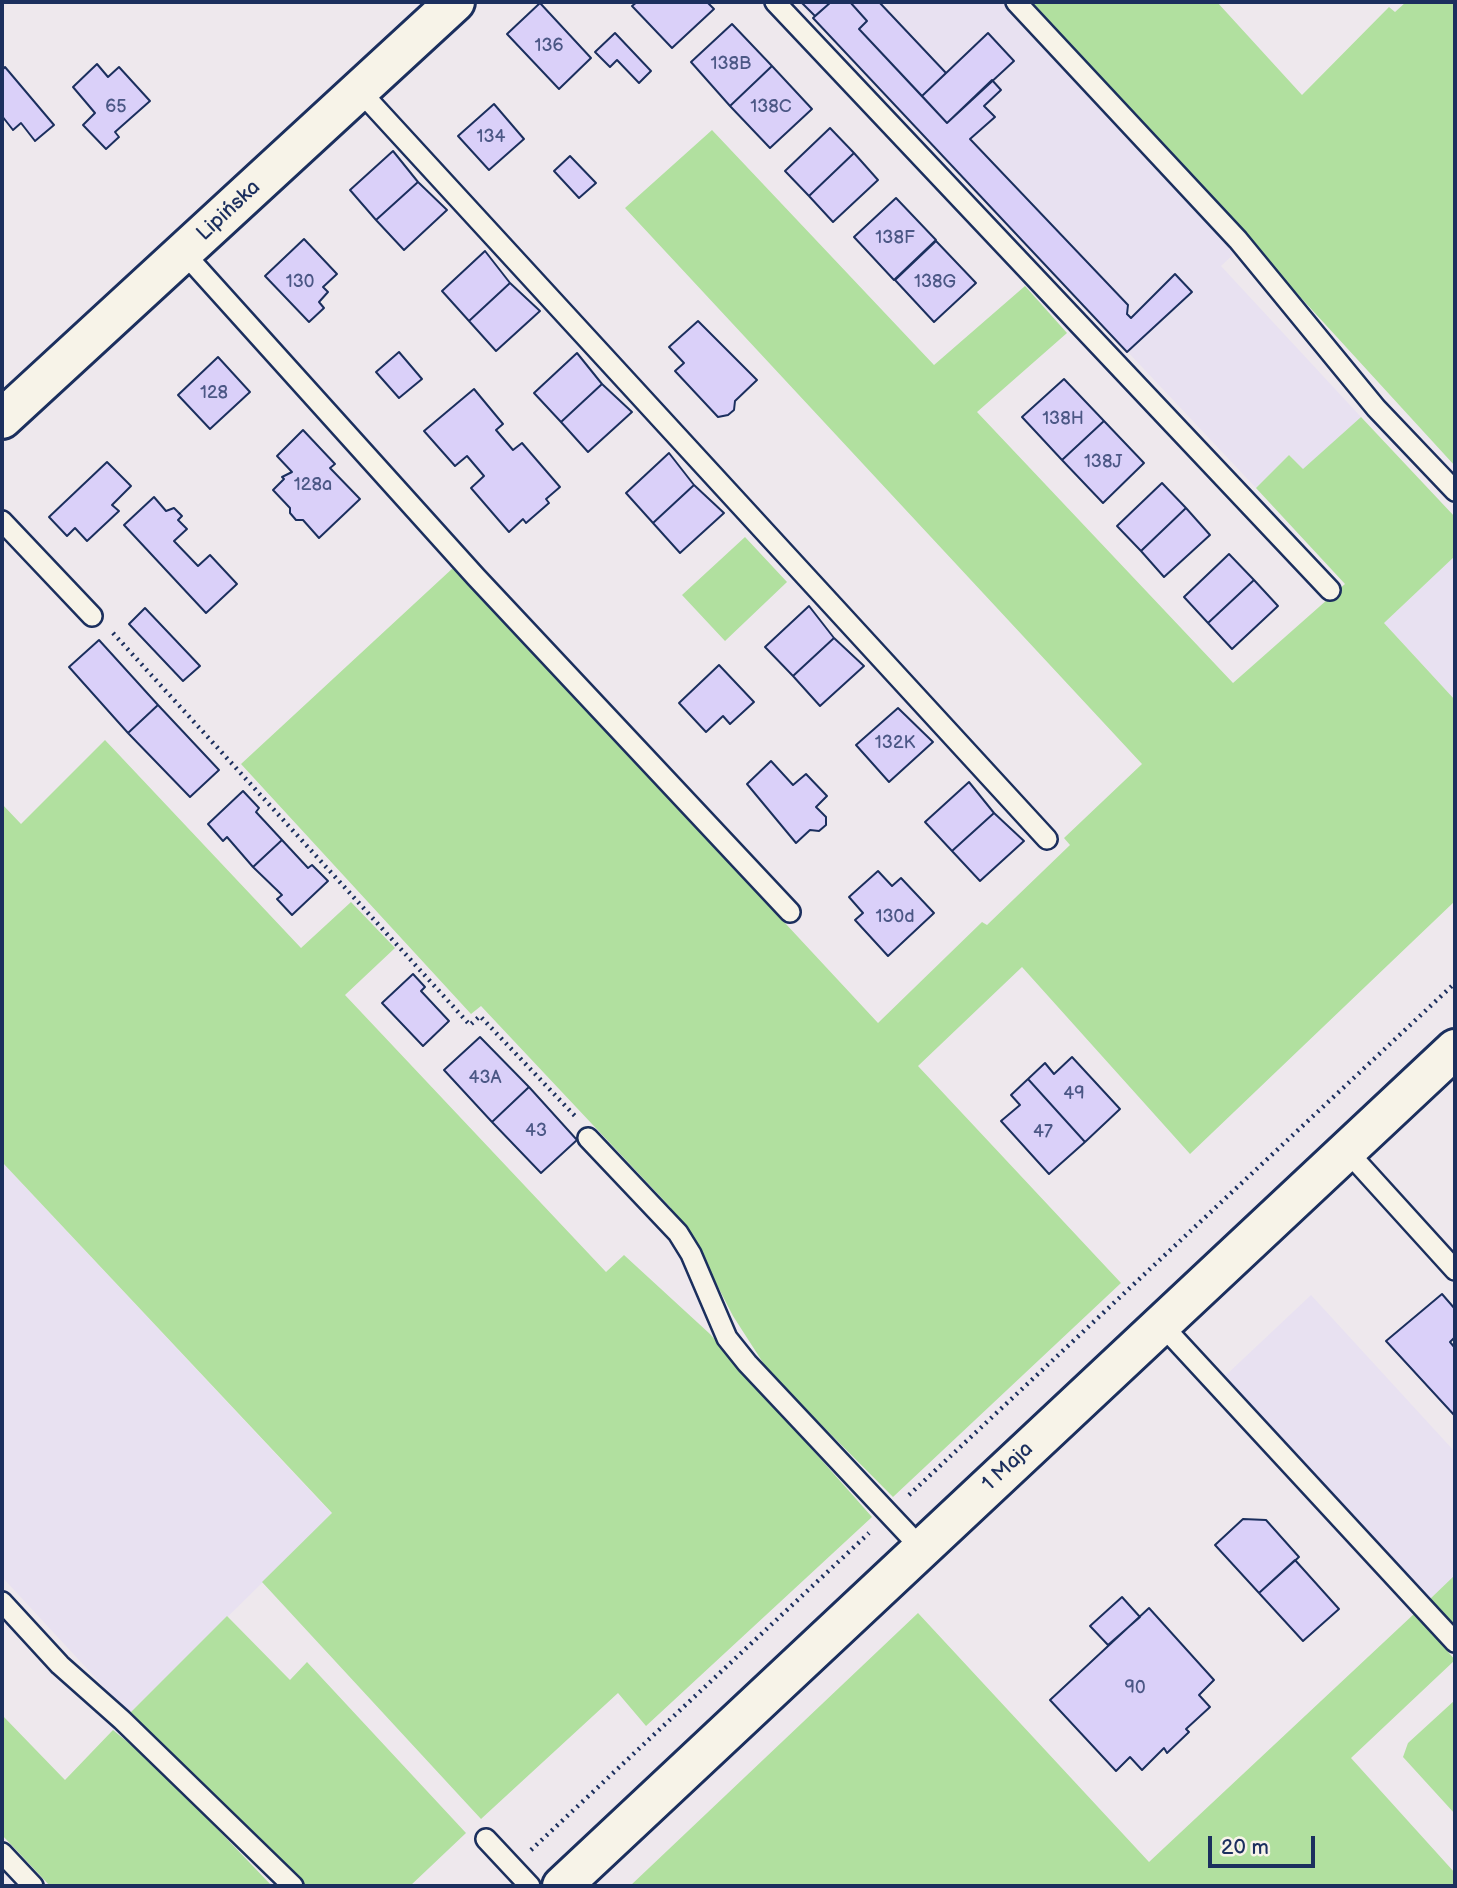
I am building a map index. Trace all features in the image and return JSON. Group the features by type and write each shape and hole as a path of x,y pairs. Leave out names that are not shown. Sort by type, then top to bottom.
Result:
{"main road":[{"name":"Lipińska","path":"2,419 454,2"},
{"name":"1 Maja","path":"562,1886 1455,1049"}],"lane":[{"path":"775,2 1330,590"},
{"path":"1016,2 1238,240 1376,408 1455,491"},
{"path":"359,90 1047,839"},
{"path":"184,253 457,557 790,912"},
{"path":"2,521 92,616"},
{"path":"588,1138 678,1233 696,1264 727,1338 921,1548"},
{"path":"1347,1151 1455,1270"},
{"path":"1161,1324 1455,1642"},
{"path":"2,1602 60,1665 122,1720 293,1886"},
{"path":"486,1839 530,1886"},
{"path":"2,1853 33,1886"}],"path":[{"path":"92,616 101,618 470,1025 480,1016 588,1130 588,1138"},
{"path":"512,1867 1455,983"}],"shaded area":[{"path":"798,2 1007,2 1237,251 1221,266 1361,417 1303,470 1289,455 1256,488"},
{"path":"1455,556 1455,700 1384,623"},
{"path":"2,1162 332,1514 129,1714 2,1577"},
{"path":"1311,1295 1455,1452 1455,1575 1430,1599 1225,1376"}],"green space":[{"path":"1030,2 1217,2 1302,95 1389,7 1395,12 1406,2 1455,2 1455,466"},
{"path":"712,130 934,365 1025,286 1067,333 977,412 1233,683 1345,584 1256,488 1289,455 1303,469 1361,417 1455,517 1455,556 1384,623 1455,700 1455,901 1190,1154 1022,967 918,1066 1121,1283 893,1497 769,1372 733,1316 701,1254 669,1211 671,1208 481,1006 471,1014 241,764 454,567 878,1023 982,922 987,925 1070,845 1064,838 1142,764 625,208"},
{"path":"745,537 787,582 725,641 682,595"},
{"path":"105,740 301,948 351,902 395,948 345,995 606,1272 624,1255 710,1334 872,1517 646,1726 618,1693 481,1819 262,1582 332,1513 2,1162 2,804 21,824"},
{"path":"1455,1575 1455,1625 1430,1599"},
{"path":"918,1613 1149,1862 1415,1613 1455,1660 1351,1758 1455,1873 1455,1886 630,1886"},
{"path":"227,1616 290,1680 307,1662 466,1833 410,1886 306,1886 129,1714"},
{"path":"1455,1700 1455,1814 1403,1757 1408,1743"},
{"path":"2,1715 65,1780 113,1730 158,1767 272,1886 50,1886 2,1835"}],"building":[{"path":"637,2 707,2 714,9 672,48 632,6"},
{"path":"801,2 831,2 815,16"},
{"path":"831,2 850,2 867,21 859,29 947,123 992,80 1001,90 984,106 995,117 970,139 1128,305 1127,314 1131,318 1175,274 1192,292 1127,352 813,18"},
{"path":"850,2 879,2 946,73 922,96 859,29 867,21"},
{"path":"540,3 591,58 559,89 507,34"},
{"path":"732,24 772,66 730,106 691,62"},
{"path":"615,33 651,71 639,83 617,60 610,67 595,52"},
{"path":"988,33 1014,61 947,123 922,96"},
{"path":"97,64 108,77 119,67 150,101 115,132 119,137 106,149 83,125 95,113 73,87"},
{"path":"772,66 812,109 770,148 730,106"},
{"path":"5,67 54,125 35,141 21,123 13,130 2,116 2,70"},
{"path":"494,104 524,139 489,170 458,136"},
{"path":"830,128 854,153 809,196 785,171"},
{"path":"393,151 418,182 376,220 350,190"},
{"path":"854,153 878,180 833,222 809,196"},
{"path":"570,156 596,183 579,198 554,171"},
{"path":"418,182 447,210 404,250 376,220"},
{"path":"896,198 936,240 894,280 854,237"},
{"path":"304,239 337,274 323,287 328,292 319,302 324,308 309,322 265,276"},
{"path":"936,241 976,283 934,322 895,280"},
{"path":"485,251 510,283 469,321 442,291"},
{"path":"510,283 540,311 496,351 469,321"},
{"path":"698,321 757,380 735,401 734,410 728,415 718,417 675,371 684,363 669,347"},
{"path":"399,352 422,379 399,398 376,372"},
{"path":"577,353 602,384 561,422 534,393"},
{"path":"218,357 250,392 210,429 178,395"},
{"path":"1064,379 1104,421 1062,460 1022,417"},
{"path":"602,384 632,412 588,452 561,422"},
{"path":"474,389 503,424 496,430 513,450 522,443 560,487 546,499 549,503 526,523 523,519 509,532 471,488 484,476 467,456 455,466 424,431"},
{"path":"1104,421 1144,463 1103,503 1062,460"},
{"path":"303,430 335,464 330,468 360,499 319,538 303,520 296,520 290,513 290,508 273,490 284,479 282,477 292,472 277,456"},
{"path":"669,453 694,485 653,523 626,493"},
{"path":"107,462 131,486 112,505 119,511 87,541 75,528 67,536 49,517"},
{"path":"1162,483 1186,508 1141,551 1117,526"},
{"path":"694,485 724,513 680,553 653,523"},
{"path":"154,497 166,511 174,508 182,516 178,520 187,529 174,541 198,566 210,555 237,584 206,613 124,525"},
{"path":"1186,508 1210,535 1164,577 1141,551"},
{"path":"1229,554 1254,580 1208,623 1184,597"},
{"path":"1254,580 1278,606 1232,649 1208,623"},
{"path":"809,606 834,638 793,676 765,647"},
{"path":"145,608 200,666 183,681 129,624"},
{"path":"834,638 864,666 820,706 793,676"},
{"path":"99,640 158,705 128,733 69,667"},
{"path":"719,665 754,702 730,724 723,716 706,732 679,703"},
{"path":"158,705 219,770 190,797 128,733"},
{"path":"898,708 933,742 889,782 856,745"},
{"path":"771,761 793,785 806,774 827,796 816,807 826,817 826,825 819,831 810,830 796,843 747,784"},
{"path":"969,782 994,813 952,851 925,822"},
{"path":"243,791 259,808 256,812 282,840 253,867 227,837 223,841 208,824"},
{"path":"994,813 1024,841 980,881 952,851"},
{"path":"282,840 308,868 312,865 328,881 292,915 277,899 282,895 253,867"},
{"path":"878,871 892,886 901,878 934,913 888,956 855,920 863,913 849,897"},
{"path":"413,974 425,987 421,991 449,1021 423,1046 382,1003"},
{"path":"480,1037 529,1087 492,1122 444,1070"},
{"path":"1072,1057 1120,1109 1085,1142 1028,1079 1045,1063 1054,1074"},
{"path":"1028,1079 1085,1142 1049,1174 1001,1121 1020,1105 1011,1095"},
{"path":"529,1087 577,1140 541,1173 492,1122"},
{"path":"1442,1294 1455,1309 1455,1337 1450,1342 1455,1348 1455,1416 1386,1341"},
{"path":"1243,1519 1266,1520 1299,1557 1259,1593 1215,1545"},
{"path":"1295,1560 1339,1609 1303,1641 1259,1593"},
{"path":"1122,1597 1140,1617 1108,1645 1090,1626"},
{"path":"1149,1608 1214,1680 1199,1695 1210,1707 1186,1729 1189,1732 1167,1753 1164,1748 1142,1770 1130,1757 1116,1771 1050,1700"}]}
